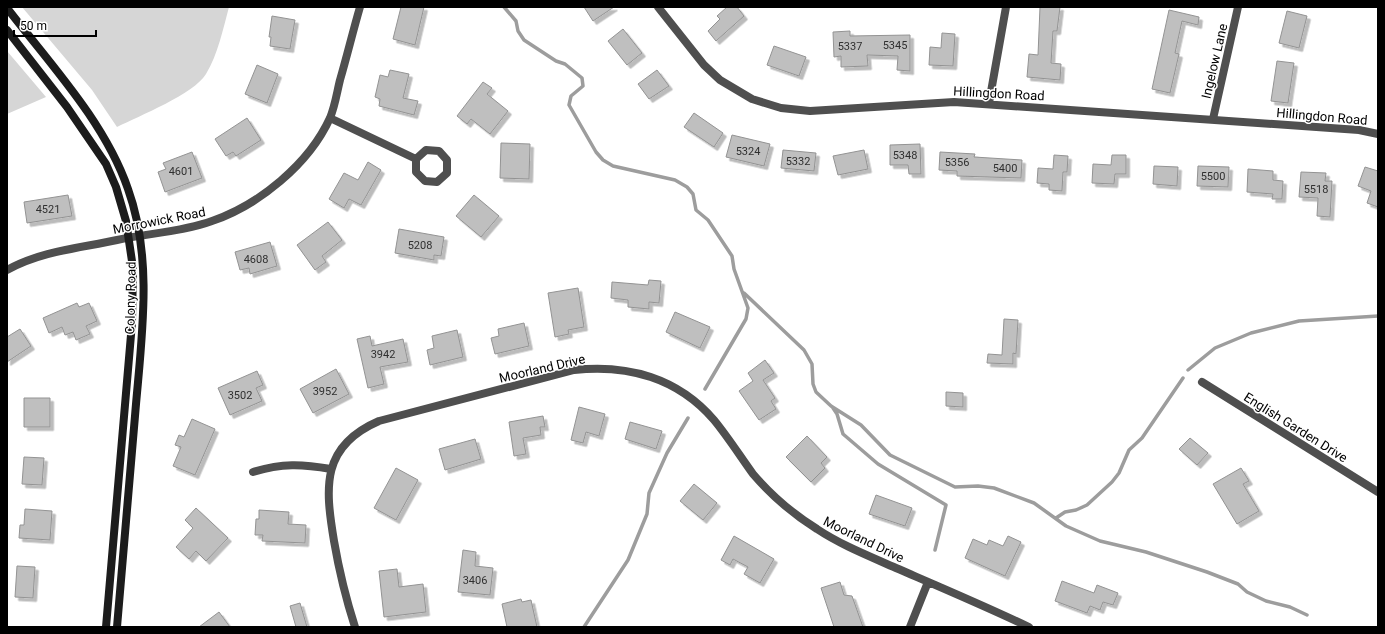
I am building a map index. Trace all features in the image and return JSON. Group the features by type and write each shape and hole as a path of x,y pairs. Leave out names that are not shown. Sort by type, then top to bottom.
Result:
{"main road":[{"name":"Colony Road","path":"7,8 84,108 109,145 129,190 140,236 144,271 142,326 118,627"},
{"name":"Colony Road","path":"7,30 67,107 106,164 116,188 126,221 129,238 133,268 132,323 106,627"}],"street":[{"name":"Morrowick Road","path":"7,270 32,258 57,251 190,228 212,222 243,208 265,193 297,165 330,118 360,7"},
{"name":"Hillingdon Road","path":"658,7 704,65 720,80 745,95 766,104 795,110 810,111 934,102 989,103 1359,130 1378,134"},
{"path":"989,103 1006,7"},
{"name":"Ingelow Lane","path":"1213,119 1238,7"},
{"path":"330,118 416,159"},
{"path":"426,150 439,151 444,154 447,160 447,173 437,182 425,181 416,172 416,159 426,150"},
{"name":"Moorland Drive","path":"355,627 337,560 330,519 328,488 331,469 335,459 348,440 366,427 380,421 574,370 596,368 627,370 646,375 665,383 697,404 713,420 766,487 805,521 848,547 1029,627"},
{"name":"English Garden Drive","path":"1202,382 1378,492"},
{"path":"253,472 273,466 290,464 331,469"},
{"path":"910,627 928,582"}],"shaded area":[{"path":"22,7 229,7 214,58 200,82 178,97 117,127 92,90"},
{"path":"7,51 46,97 7,114"}],"building":[{"path":"401,7 424,7 415,45 393,39"},
{"path":"584,7 614,7 593,21"},
{"path":"727,7 737,7 744,16 716,41 708,31 720,19 717,16"},
{"path":"1040,7 1060,7 1057,31 1053,31 1051,63 1061,64 1060,80 1027,77 1029,54 1038,55"},
{"path":"1169,10 1199,17 1198,25 1182,21 1175,53 1179,54 1170,93 1152,89"},
{"path":"1287,11 1307,16 1299,48 1279,43"},
{"path":"272,16 295,20 290,49 270,46 271,37 269,37"},
{"path":"623,29 642,53 627,65 608,41"},
{"path":"850,31 850,36 910,35 910,71 897,70 898,56 867,55 868,66 841,67 841,56 834,57 833,32"},
{"path":"942,33 955,34 953,66 929,65 930,47 941,48"},
{"path":"774,46 806,57 799,76 767,65"},
{"path":"1277,61 1294,63 1288,103 1271,101"},
{"path":"257,65 278,74 267,103 245,94"},
{"path":"390,70 409,74 403,98 418,101 414,115 379,106 380,99 375,97 380,75 388,77"},
{"path":"657,70 669,86 649,99 638,84"},
{"path":"483,82 492,88 487,94 508,111 490,134 471,119 467,124 457,116"},
{"path":"694,113 723,133 714,147 684,127"},
{"path":"247,118 261,140 236,156 233,152 226,156 215,139"},
{"path":"732,135 770,144 764,166 726,157"},
{"path":"501,143 530,144 529,179 500,178"},
{"path":"920,144 921,174 909,174 908,165 890,165 890,145"},
{"path":"783,150 816,153 814,171 781,168"},
{"path":"864,150 868,169 838,175 833,156"},
{"path":"192,152 202,178 165,192 158,172 166,169 163,163"},
{"path":"940,152 975,154 974,157 1022,160 1021,178 957,176 957,171 939,170"},
{"path":"1054,155 1068,156 1067,172 1063,172 1062,191 1049,190 1049,184 1037,183 1038,168 1053,169"},
{"path":"1112,155 1126,155 1126,174 1115,174 1114,184 1092,183 1093,164 1111,165"},
{"path":"368,162 381,170 361,205 349,199 344,208 329,199 344,173 358,180"},
{"path":"1154,166 1178,167 1177,186 1153,184"},
{"path":"1198,166 1229,167 1228,187 1197,186"},
{"path":"1365,167 1378,171 1378,207 1367,203 1371,191 1358,186"},
{"path":"1248,169 1273,171 1273,180 1283,181 1282,199 1272,199 1273,194 1247,192"},
{"path":"1301,172 1326,173 1325,181 1332,181 1330,217 1317,216 1318,198 1299,197"},
{"path":"68,195 72,216 27,223 24,202"},
{"path":"474,195 499,216 481,237 456,216"},
{"path":"328,222 342,240 322,256 326,262 315,270 297,245"},
{"path":"399,229 444,237 441,256 434,255 434,260 395,253"},
{"path":"270,242 277,266 250,274 249,268 240,270 235,252"},
{"path":"649,280 661,281 659,303 649,302 649,309 628,307 628,300 611,298 612,282 648,285"},
{"path":"578,288 584,327 568,330 569,334 555,337 548,293"},
{"path":"77,303 79,307 89,303 97,321 86,326 90,334 76,340 73,332 65,335 62,327 49,333 43,318"},
{"path":"675,312 710,327 700,348 666,332"},
{"path":"1004,319 1018,320 1016,354 1013,353 1013,364 987,363 988,354 1002,355"},
{"path":"524,323 529,346 495,354 491,338 499,336 498,329"},
{"path":"20,329 31,346 7,362 7,337"},
{"path":"457,330 463,357 430,365 427,350 434,348 432,336"},
{"path":"370,336 372,346 403,339 408,362 380,367 384,384 368,388 357,339"},
{"path":"765,360 774,373 763,380 775,398 771,401 776,409 759,420 739,391 753,381 748,373"},
{"path":"336,369 349,394 313,413 300,389"},
{"path":"257,371 263,385 256,388 262,401 230,415 218,388"},
{"path":"946,392 963,393 963,407 946,406"},
{"path":"24,398 50,398 50,427 24,427"},
{"path":"579,407 605,414 599,436 586,432 583,443 571,440"},
{"path":"543,416 545,427 540,427 541,435 523,438 526,454 514,456 509,422"},
{"path":"192,419 215,429 195,475 173,466 181,447 175,445 179,435 184,437"},
{"path":"630,422 662,431 656,449 625,439"},
{"path":"807,436 827,457 821,463 825,468 811,482 786,457"},
{"path":"1190,438 1208,453 1197,465 1179,449"},
{"path":"475,439 481,459 445,470 439,449"},
{"path":"24,457 44,458 42,485 22,484"},
{"path":"396,468 418,480 396,520 374,508"},
{"path":"1241,468 1249,481 1243,484 1259,511 1237,524 1213,484"},
{"path":"694,484 717,503 703,520 680,501"},
{"path":"876,495 912,508 905,526 869,514"},
{"path":"196,508 228,538 206,561 196,551 189,559 176,547 193,528 185,520"},
{"path":"25,509 52,511 50,540 19,538 20,525 24,525"},
{"path":"259,510 289,512 288,524 306,525 305,543 262,541 263,535 255,535 256,519 259,519"},
{"path":"734,536 774,559 760,583 744,574 748,567 733,559 730,565 721,560"},
{"path":"1008,536 1021,542 1005,576 965,558 973,539 987,545 989,540 1003,546"},
{"path":"463,550 476,552 475,566 493,568 490,595 458,592"},
{"path":"17,566 35,567 33,598 15,597"},
{"path":"397,569 399,587 423,584 426,612 384,617 379,571"},
{"path":"1062,581 1094,593 1097,585 1118,593 1113,605 1103,602 1100,610 1090,606 1087,613 1055,601"},
{"path":"840,582 844,595 852,596 863,627 834,627 821,588"},
{"path":"521,599 522,602 531,600 537,627 507,627 502,604"},
{"path":"300,603 307,627 296,627 290,606"},
{"path":"219,612 230,627 199,627"}],"waterway":[{"path":"504,7 516,21 518,31 524,40 556,61 565,64 582,78 583,86 571,96 569,105 596,152 603,160 613,166 675,180 687,187 693,194 696,210 708,220 732,256 734,269 748,308 746,319 705,389"},
{"path":"744,293 804,350 812,364 813,384 816,392 831,406 861,425 890,455 955,487 978,486 994,488 1034,503 1066,526 1100,541 1146,552 1207,572 1238,584 1247,592 1266,601 1290,607 1307,615"},
{"path":"1188,370 1215,348 1251,333 1299,321 1378,316"},
{"path":"1056,518 1065,512 1076,510 1087,505 1112,482 1119,473 1129,450 1142,438 1183,378"},
{"path":"833,408 837,414 843,434 878,464 946,505 935,550"},
{"path":"584,627 628,560 647,514 649,493 667,453 688,418"}]}
